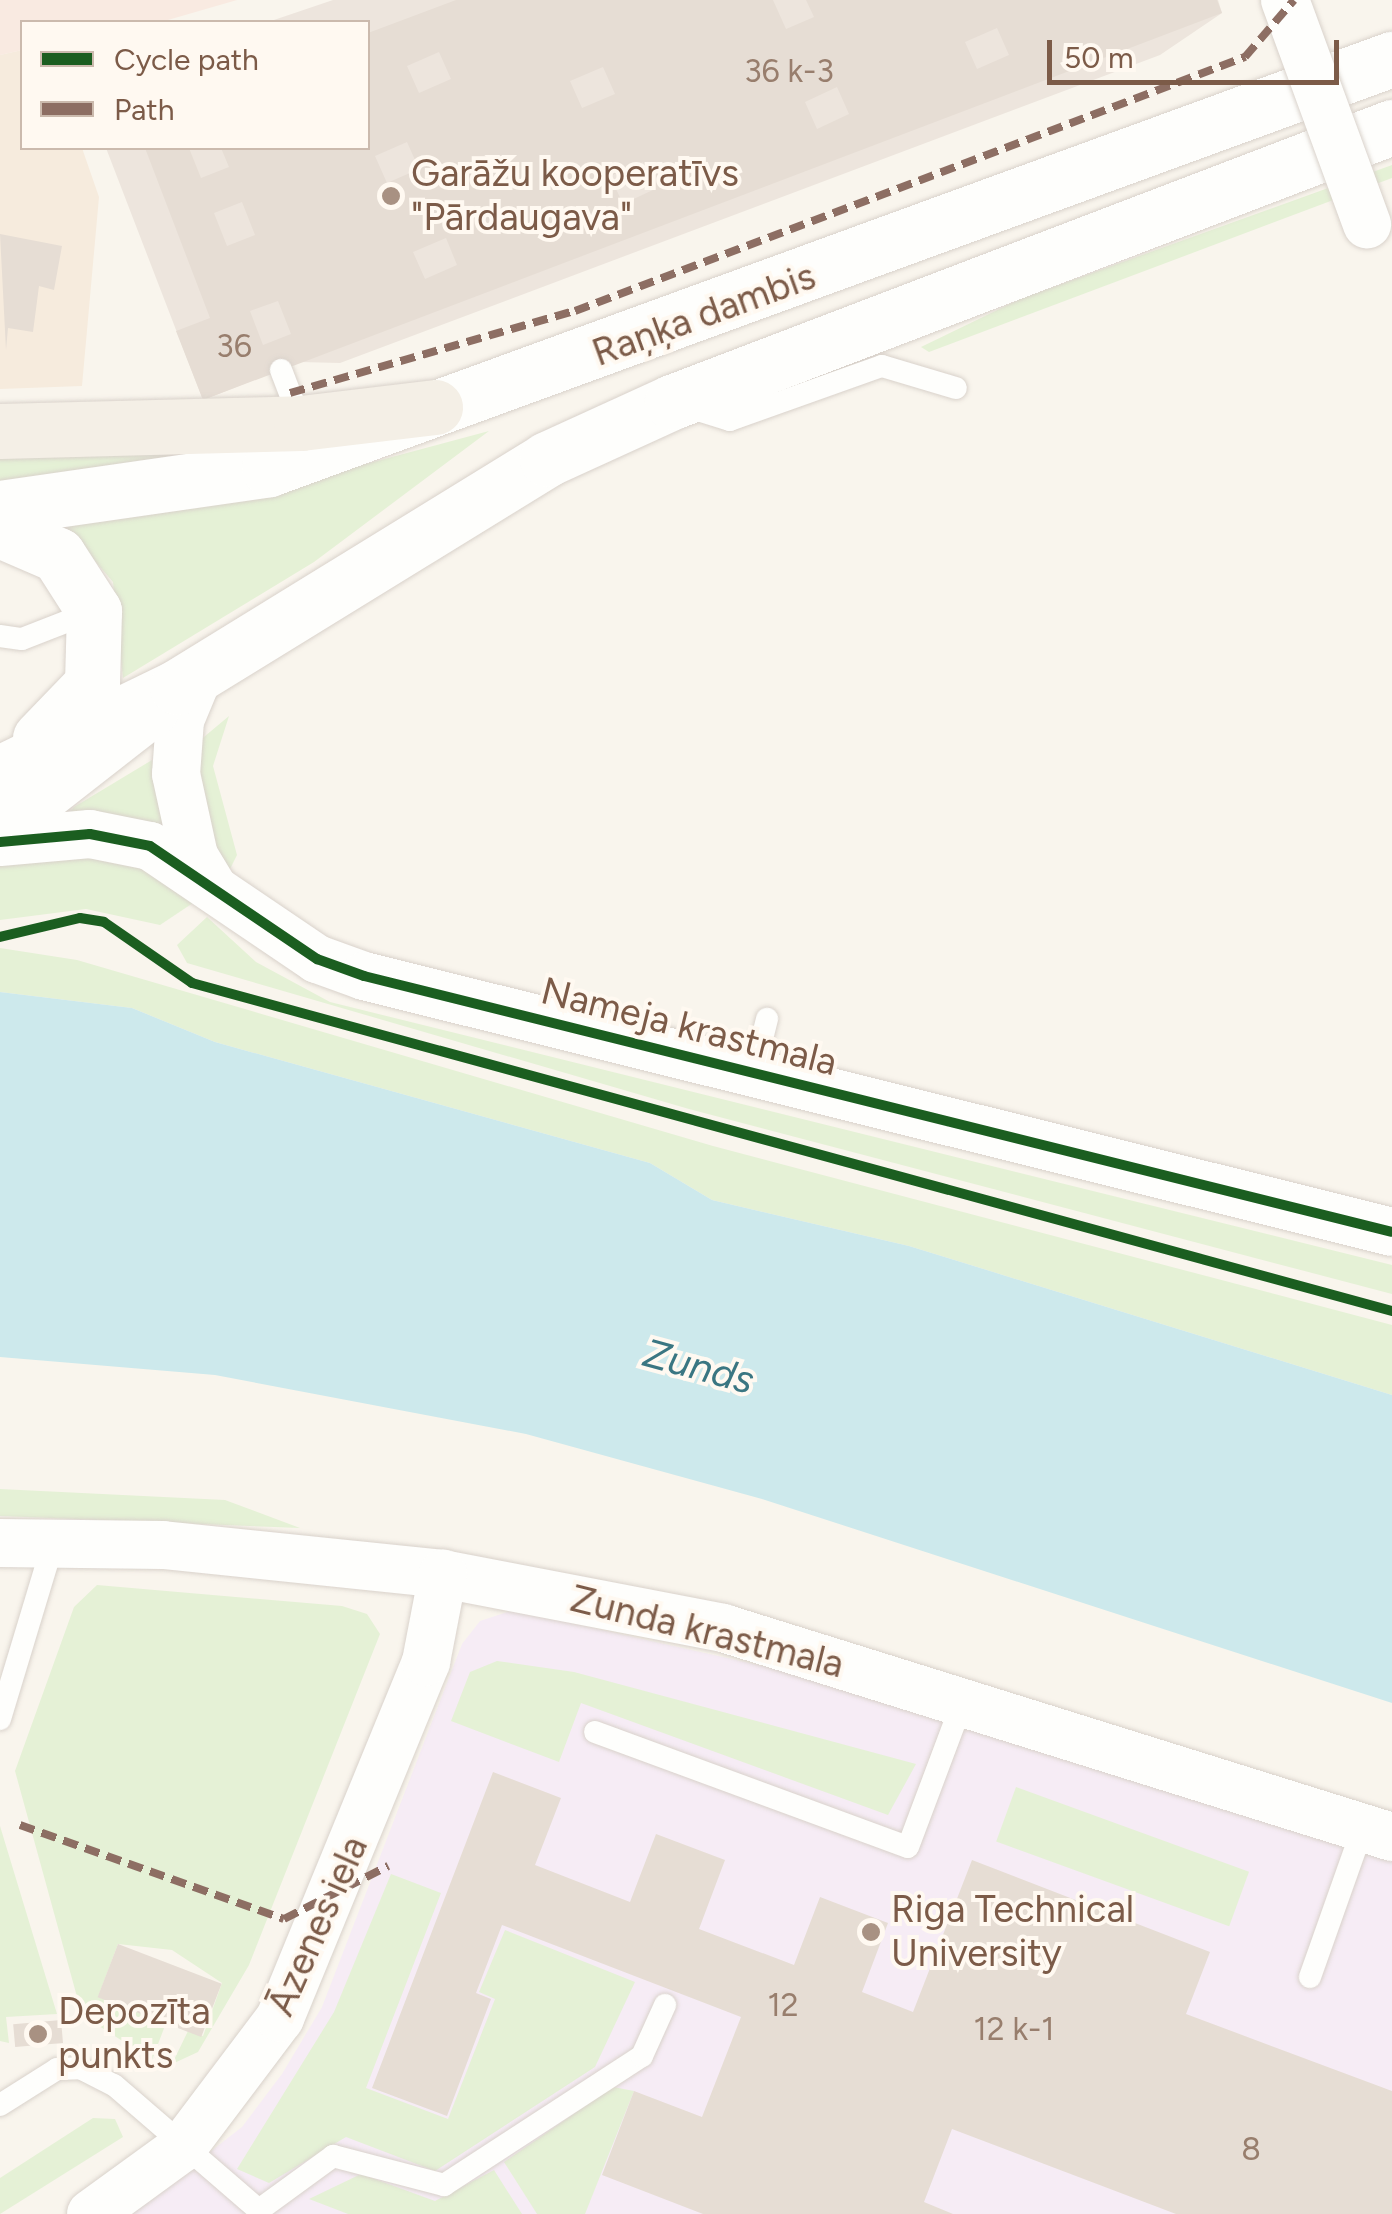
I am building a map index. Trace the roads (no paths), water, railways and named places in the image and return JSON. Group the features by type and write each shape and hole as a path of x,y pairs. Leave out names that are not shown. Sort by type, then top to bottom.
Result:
{"main road":[{"name":"Raņķa dambis","path":"0,508 269,468 1392,59"},
{"name":"Raņķa dambis","path":"5,770 188,680 547,459 672,402 1392,127"},
{"path":"0,430 301,422 435,407"},
{"path":"0,530 58,555 94,611 92,684 5,770"},
{"name":"Raņķa dambis","path":"0,826 50,797 188,680"}],"street":[{"path":"1285,0 1367,224"},
{"name":"Nameja krastmala","path":"188,680 176,774 194,856 218,896"},
{"name":"Nameja krastmala","path":"0,842 120,838 181,863 218,896 317,959 364,976 1392,1232"},
{"name":"Zunda krastmala","path":"0,1543 163,1545 443,1574 722,1628 1378,1832"},
{"name":"Āzenes iela","path":"91,2214 182,2148 280,2018 313,1949 426,1662 443,1574"}],"lane":[{"path":"672,402 730,420 882,366 956,388"},
{"path":"281,370 301,422"},
{"path":"0,636 22,638 94,611"},
{"path":"754,1074 767,1019"},
{"path":"0,1719 54,1544"},
{"path":"594,1732 908,1848 963,1702"},
{"path":"1310,1978 1378,1832"},
{"path":"0,2105 57,2069 80,2068 114,2085 182,2148 259,2210 333,2156 444,2184 642,2056 665,2005"}],"water":[{"name":"Zunds","path":"0,992 132,1008 215,1042 650,1163 712,1200 909,1246 1392,1395 1392,1703 762,1499 526,1434 215,1375 0,1357"}],"place":[{"name":"Garāžu kooperatīvs \"Pārdaugava\"","path":"391,196"},
{"name":"Riga Technical University","path":"871,1932"},
{"name":"Depozīta punkts","path":"38,2034"}]}
